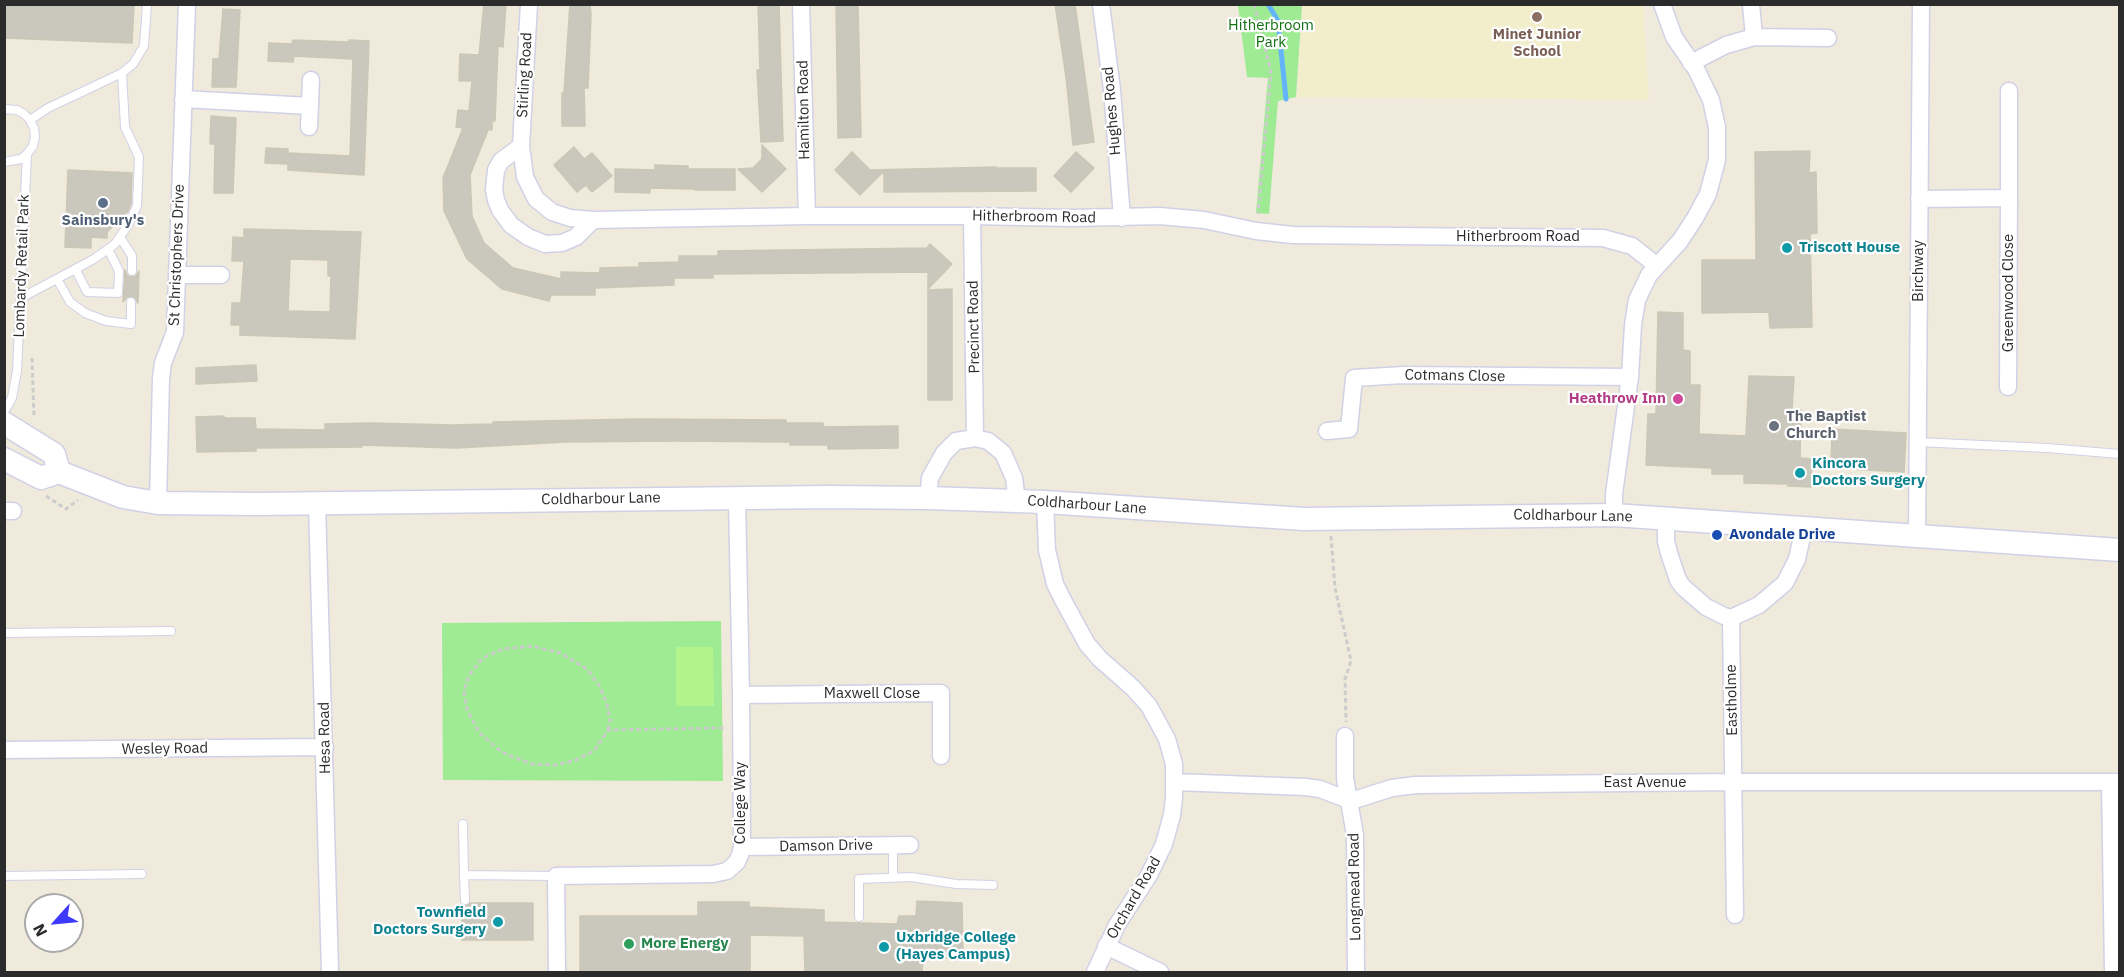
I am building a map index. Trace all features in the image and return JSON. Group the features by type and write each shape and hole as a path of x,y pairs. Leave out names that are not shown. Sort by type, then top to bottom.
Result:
{"street":[{"name":"St Christophers Drive","path":"158,503 161,378 163,363 175,332 188,4"},
{"name":"Stirling Road","path":"529,4 520,146 525,177 536,199 544,208 561,216 593,220"},
{"name":"Hamilton Road","path":"801,4 807,216"},
{"name":"Hughes Road","path":"1101,4 1112,90 1122,218"},
{"path":"1614,515 1614,494 1630,377 1637,300 1656,265 1680,241 1695,218 1708,194 1717,160 1717,127 1714,108 1700,77 1670,29 1662,4"},
{"path":"1751,4 1754,37"},
{"name":"Birchway","path":"1917,537 1921,4"},
{"path":"1691,63 1726,45 1754,37 1828,38"},
{"path":"309,127 310,80"},
{"name":"Greenwood Close","path":"2008,387 2009,91"},
{"path":"183,99 310,106"},
{"path":"520,146 501,161 494,177 496,200 511,225 536,242 553,244 576,237 593,220"},
{"path":"1919,199 2009,198"},
{"name":"Hitherbroom Road","path":"593,220 807,216 1122,218 1160,216 1204,220 1256,231 1293,235 1603,238 1632,246 1656,265"},
{"name":"Precinct Road","path":"972,216 975,438"},
{"path":"177,275 220,275"},
{"name":"Cotmans Close","path":"1327,431 1349,429 1354,378 1403,375 1630,377"},
{"path":"4,423 54,454 59,472"},
{"path":"928,498 930,478 944,453 957,441 975,438 988,441 1003,453 1014,478 1017,501"},
{"name":"Coldharbour Lane","path":"4,459 41,478 59,472 123,497 158,503 928,498 1045,502 1235,516 1330,520 1614,515 2120,550"},
{"name":"College Way","path":"556,876 720,873 727,871 737,862 742,847 736,498"},
{"name":"Orchard Road","path":"1045,502 1047,550 1059,592 1075,623 1100,659 1141,697 1155,716 1171,751 1175,782 1172,815 1159,856 1117,924 1095,972"},
{"name":"Hesa Road","path":"317,503 330,972"},
{"path":"1666,519 1668,547 1683,586 1706,607 1731,618 1759,605 1785,583 1797,559 1804,528"},
{"name":"Eastholme","path":"1731,618 1735,915"},
{"name":"Maxwell Close","path":"741,695 941,693 941,756"},
{"name":"Longmead Road","path":"1345,736 1344,758 1351,801 1355,854 1356,972"},
{"name":"Wesley Road","path":"4,750 325,747"},
{"path":"1175,782 1306,787 1320,789 1351,801"},
{"path":"2113,972 2115,782"},
{"name":"East Avenue","path":"1351,801 1392,788 1416,785 2115,782"},
{"name":"Damson Drive","path":"742,847 902,845"},
{"path":"556,876 557,972"},
{"path":"1106,946 1160,972"}],"lane":[{"path":"4,109 17,110 30,120 48,108 122,73 134,64 144,46 147,4"},
{"path":"21,298 76,270 108,249 120,237 137,207 139,157 125,127 122,73"},
{"name":"Lombardy Retail Park","path":"4,412 12,398 16,371 27,154 33,146 35,137 30,120"},
{"path":"4,162 21,159 27,154"},
{"path":"120,237 132,256 132,271"},
{"path":"76,270 87,292 118,293 119,271 108,249"},
{"path":"57,279 70,302 85,313 106,321 131,324 131,302"},
{"path":"1917,442 2047,447 2120,454"},
{"path":"4,633 171,631"},
{"path":"463,824 465,900"},
{"path":"893,877 902,845"},
{"path":"4,876 142,874"},
{"path":"464,875 556,876"},
{"path":"859,917 859,879 921,878 956,884 993,885"}],"path":[{"path":"1254,4 1271,72 1262,187 1256,231"},
{"path":"32,372 33,415 38,424"},
{"path":"1330,520 1335,588 1351,661 1345,680 1345,736"},
{"path":"531,646 560,653 587,669 599,685 607,704 610,721 608,729 594,751 576,760 555,765 526,762 498,749 479,732 467,710 464,692 466,683 480,661 503,649 531,646"},
{"path":"608,729 725,728 725,724 741,724"}],"shaded area":[{"path":"1302,5 1643,5 1649,100 1297,97"}],"green space":[{"name":"Hitherbroom Park","path":"1238,5 1302,5 1296,97 1278,101 1269,214 1256,213 1268,78 1247,77"},
{"path":"721,621 723,781 443,780 442,623"},
{"path":"676,647 713,647 714,706 676,706"}],"building":[{"path":"4,4 134,4 132,43 4,38"},
{"path":"484,4 506,4 503,47 498,46 495,121 492,121 492,130 488,130 470,175 472,216 484,243 513,268 561,279 561,272 600,273 600,268 639,267 639,263 679,262 679,256 718,256 718,251 927,248 930,244 952,264 928,289 928,272 713,274 713,278 674,278 674,285 595,288 595,295 551,295 549,301 502,289 467,259 444,211 443,178 463,128 456,127 458,110 469,111 472,81 459,81 460,54 479,55"},
{"path":"570,4 590,4 588,88 584,88 585,126 562,126 562,93 564,93"},
{"path":"758,4 779,4 783,141 761,142 757,70 760,70"},
{"path":"836,4 858,4 861,137 838,138"},
{"path":"1055,4 1075,4 1094,142 1073,145"},
{"path":"223,9 240,10 236,87 212,87 213,59 219,59"},
{"path":"293,40 369,41 364,175 288,170 288,164 265,163 266,148 288,149 288,153 350,156 353,59 294,56 293,62 268,61 269,43 292,44"},
{"path":"211,116 236,118 233,193 214,193 215,144 210,144"},
{"path":"762,145 786,169 762,192 738,169 753,168 762,159"},
{"path":"574,147 584,159 592,153 612,176 592,192 586,185 577,192 554,165"},
{"name":"Triscott House","path":"1810,151 1809,173 1816,172 1817,233 1810,234 1812,327 1770,328 1769,312 1702,313 1702,260 1756,260 1755,152"},
{"path":"852,152 870,170 1036,168 1036,191 884,192 884,171 860,195 835,170"},
{"path":"1076,152 1094,168 1071,192 1054,176"},
{"path":"655,165 688,166 688,169 735,169 735,190 650,188 650,193 615,192 615,169 655,170"},
{"path":"68,170 132,173 131,204 128,211 107,232 107,238 91,237 91,248 65,247"},
{"path":"244,229 361,232 355,339 240,335 240,325 231,325 232,303 241,303 244,261 232,261 233,237 244,238","holes":["290,259 328,260 328,276 331,276 330,312 288,311"]},
{"path":"125,270 131,277 136,276 139,271 138,303 132,296 127,297 123,302"},
{"path":"952,289 952,400 928,400 928,290"},
{"path":"1658,312 1683,313 1683,350 1690,351 1690,385 1700,385 1699,434 1746,436 1749,376 1794,377 1792,410 1801,410 1800,458 1812,459 1811,487 1744,483 1744,474 1712,474 1712,468 1646,465 1648,414 1656,414"},
{"path":"256,365 257,381 196,384 196,368"},
{"path":"224,416 224,418 255,418 256,429 325,430 325,424 370,423 452,425 638,419 786,420 786,423 823,423 823,427 898,426 898,448 828,449 828,445 790,445 790,442 676,441 565,442 456,448 362,445 362,447 256,448 256,451 197,452 196,417"},
{"path":"1832,429 1906,433 1904,472 1831,468"},
{"path":"917,901 962,903 963,958 923,958 922,972 805,972 804,936 750,935 750,972 580,972 580,916 698,916 698,902 749,902 749,907 824,910 824,922 897,924 899,916 916,916"},
{"name":"Townfield Doctors Surgery","path":"470,903 533,903 533,940 462,940 462,906"}],"waterway":[{"path":"1268,4 1278,21 1286,99"}],"place":[{"name":"Minet Junior School","path":"1537,17"},
{"name":"Sainsbury's","path":"103,203"},
{"name":"Triscott House","path":"1787,248"},
{"name":"Heathrow Inn","path":"1678,399"},
{"name":"The Baptist Church","path":"1774,426"},
{"name":"Kincora Doctors Surgery","path":"1800,473"},
{"name":"Avondale Drive","path":"1717,535"},
{"name":"Townfield Doctors Surgery","path":"498,922"},
{"name":"More Energy","path":"629,944"},
{"name":"Uxbridge College (Hayes Campus)","path":"884,947"}]}
